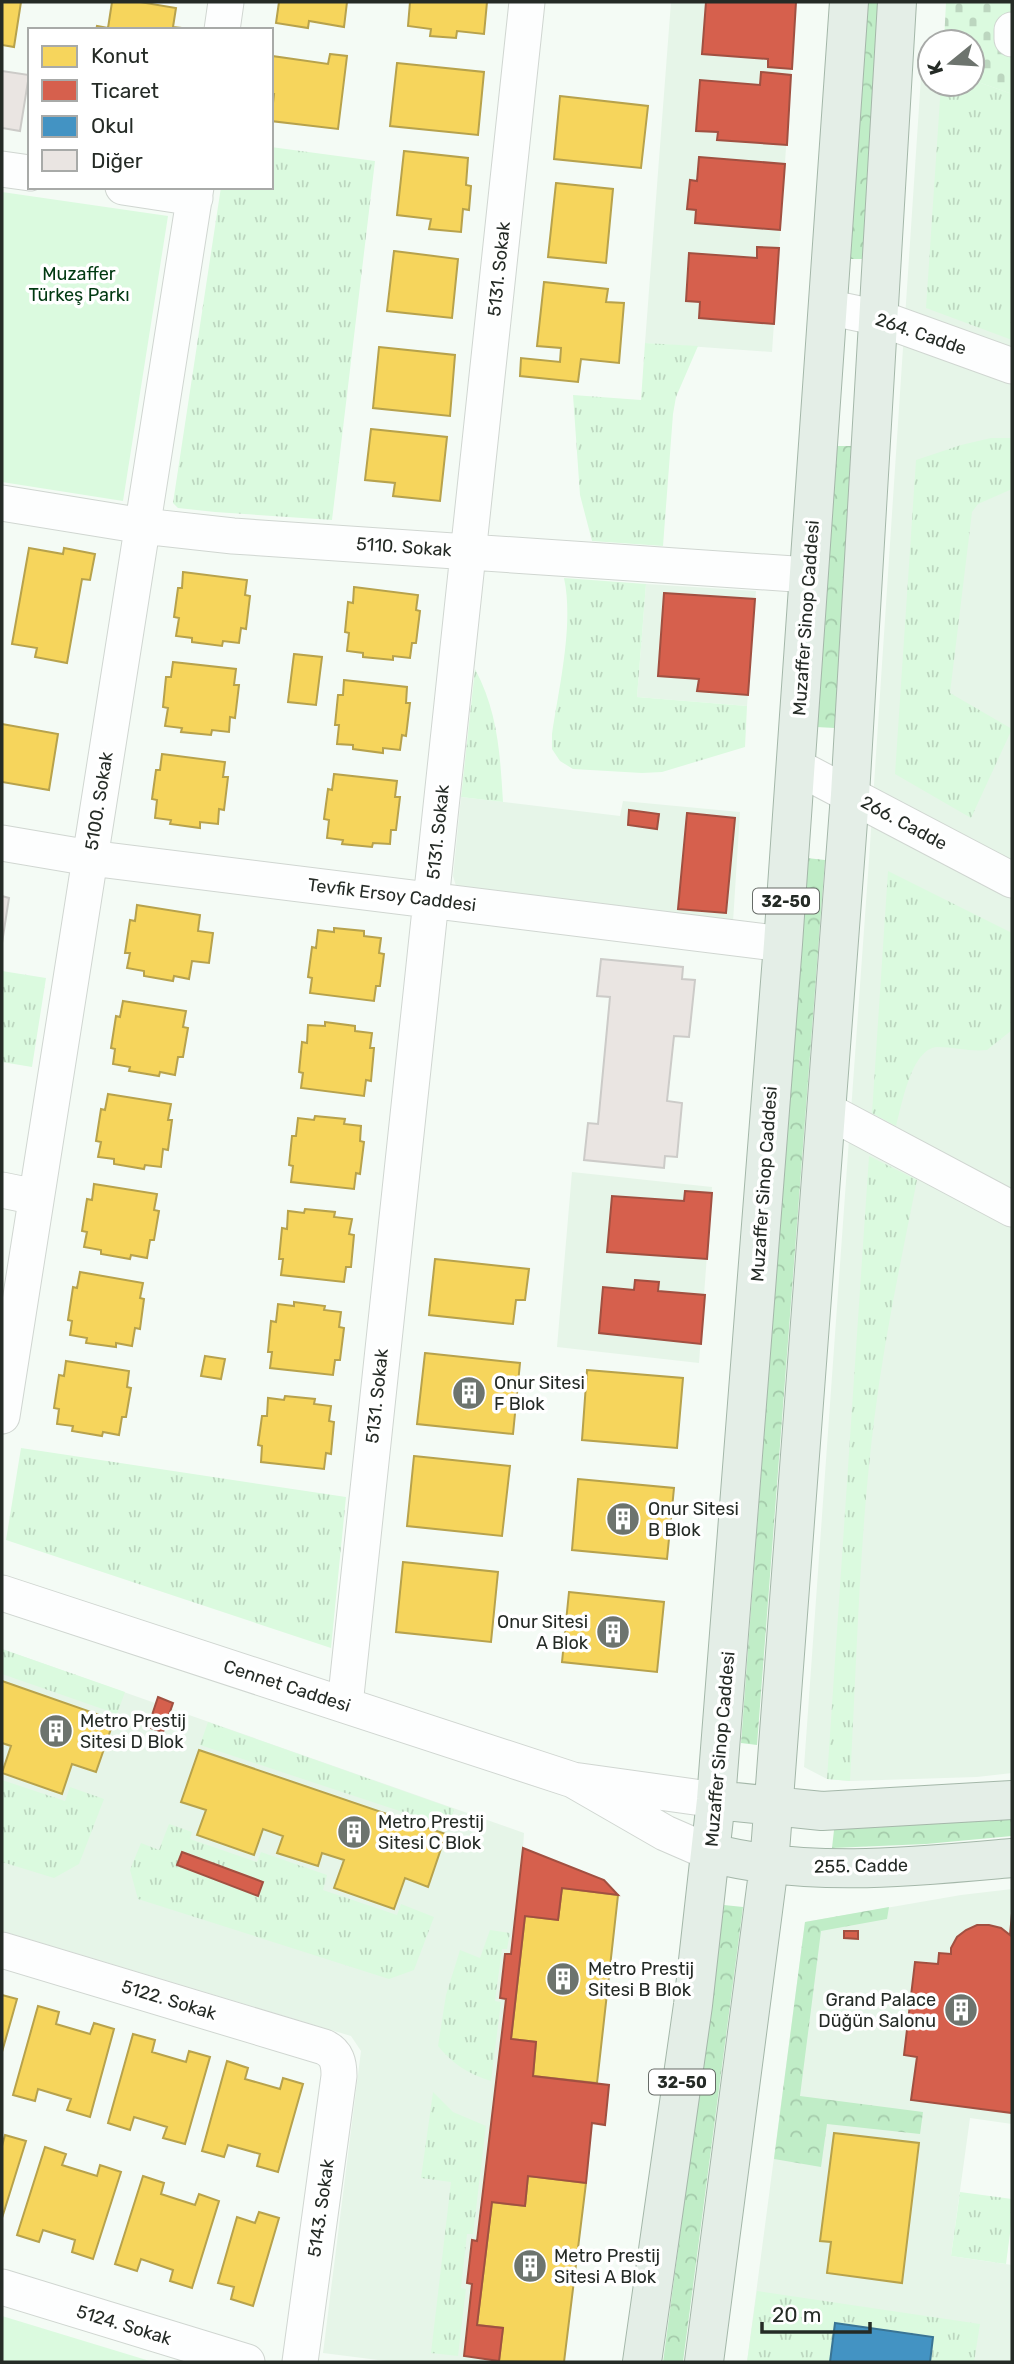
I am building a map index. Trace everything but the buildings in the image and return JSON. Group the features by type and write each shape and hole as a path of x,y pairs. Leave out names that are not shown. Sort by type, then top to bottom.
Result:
{"main road":[{"name":"Muzaffer Sinop Caddesi","path":"642,2362 693,2005 716,1800 783,944 849,2"},
{"name":"32-50","path":"704,2362 769,1866 774,1808 850,795 897,2"},
{"path":"716,1800 822,1811 1012,1800"},
{"name":"255. Cadde","path":"711,1853 769,1866 825,1869 1012,1858"}],"street":[{"path":"222,28 226,2"},
{"name":"5131. Sokak","path":"345,1705 527,2"},
{"path":"1012,30 1012,38"},
{"path":"2,169 28,173"},
{"path":"152,189 196,192"},
{"name":"5100. Sokak","path":"2,1416 196,192"},
{"name":"264. Cadde","path":"827,307 879,318 1012,366"},
{"name":"5110. Sokak","path":"2,503 143,526 233,536 809,575"},
{"name":"266. Cadde","path":"795,766 1012,880"},
{"name":"Tevfik Ersoy Caddesi","path":"2,843 90,858 783,944"},
{"path":"826,1110 1012,1209"},
{"path":"2,1190 36,1197"},
{"name":"Cennet Caddesi","path":"2,1593 573,1780 716,1800"},
{"name":"Cennet Caddesi","path":"573,1780 665,1833 711,1853"},
{"name":"5122. Sokak","path":"2,1950 324,2047 335,2054"},
{"name":"5143. Sokak","path":"300,2362 339,2076 335,2054"},
{"name":"5124. Sokak","path":"2,2287 247,2362"}],"shaded area":[{"path":"671,2 796,2 772,352 645,343"},
{"path":"986,85 1012,94 1012,1773 977,1777 850,1781 827,1779 804,1767 869,860 920,98 986,98"},
{"path":"646,584 756,591 747,706 637,697"},
{"path":"461,797 620,816 623,801 740,812 733,922 459,889 453,876"},
{"path":"572,1172 712,1187 699,1363 557,1347"},
{"path":"2,1649 155,1703 158,1697 173,1703 172,1709 524,1833 523,1848 604,1880 618,1895 597,2083 609,2085 605,2125 592,2124 564,2362 394,2362 323,2353 361,2051 351,2036 2,1931"},
{"path":"1012,1889 1012,2124 970,2118 951,2256 1012,2265 1012,2362 747,2362 805,1922 961,1895"}],"green space":[{"path":"863,2 881,2 865,259 848,259"},
{"path":"946,2 1012,2 1012,94 986,85 986,28 945,28"},
{"path":"986,85 1012,94 1012,340 926,308 940,98 986,98"},
{"path":"273,147 375,161 332,520 215,512 178,508 173,503 221,189 273,189"},
{"name":"Muzaffer Türkeş Parkı","path":"2,192 168,216 123,501 2,482"},
{"path":"645,343 698,346 676,397 673,414 663,546 592,541 580,495 573,395 641,400"},
{"path":"991,438 1012,438 1012,489 978,504 972,512 950,693 1012,729 971,818 895,774 916,460"},
{"path":"836,446 854,446 835,728 816,727"},
{"path":"564,578 646,584 637,697 747,706 745,747 662,772 573,769 560,761 552,749 552,734 566,635 567,596"},
{"path":"475,669 493,717 499,750 503,802 461,797"},
{"path":"807,858 825,860 757,1745 741,1743"},
{"path":"888,871 1012,933 1012,1030 987,1050 937,1047 928,1050 914,1067 896,1126 872,1113"},
{"path":"2,971 46,978 32,1067 2,1062"},
{"path":"869,1156 917,1180 893,1300 874,1421 862,1556 850,1781 827,1779"},
{"path":"21,1448 346,1497 331,1648 6,1540"},
{"path":"2,1649 125,1692 117,1714 2,1674"},
{"path":"208,1722 454,1809 448,1827 200,1745"},
{"path":"2,1780 65,1801 70,1787 104,1799 79,1864 54,1878 2,1862"},
{"path":"1012,1819 1012,1836 926,1844 832,1848 834,1830"},
{"path":"169,1824 192,1832 190,1839 257,1862 261,1852 327,1875 323,1890 397,1915 401,1904 434,1917 414,1970 389,1979 138,1899 130,1870 141,1843 159,1850"},
{"path":"724,1905 743,1907 683,2362 663,2362"},
{"path":"889,1907 887,1919 821,1931 800,2096 923,2112 920,2134 827,2124 821,2167 774,2159 805,1922"},
{"path":"490,1930 510,1933 507,1949 502,1949 495,2001 501,2002 491,2081 462,2068 438,2046 446,1995 460,1950 480,1958"},
{"path":"433,2092 453,2112 486,2126 473,2234 467,2234 461,2288 466,2289 458,2356 431,2353 451,2182 421,2178"},
{"path":"960,2192 1012,2199 1006,2264 951,2256"},
{"path":"757,2291 980,2324 974,2362 747,2362"},
{"path":"2,2316 153,2362 2,2362"}],"place":[{"name":"Onur Sitesi F Blok","path":"469,1393"},
{"name":"Onur Sitesi B Blok","path":"623,1519"},
{"name":"Onur Sitesi A Blok","path":"613,1632"},
{"name":"Metro Prestij Sitesi D Blok","path":"56,1731"},
{"name":"Metro Prestij Sitesi C Blok","path":"354,1832"},
{"name":"Metro Prestij Sitesi B Blok","path":"563,1979"},
{"name":"Grand Palace Düğün Salonu","path":"961,2010"},
{"name":"Metro Prestij Sitesi A Blok","path":"530,2266"}]}
